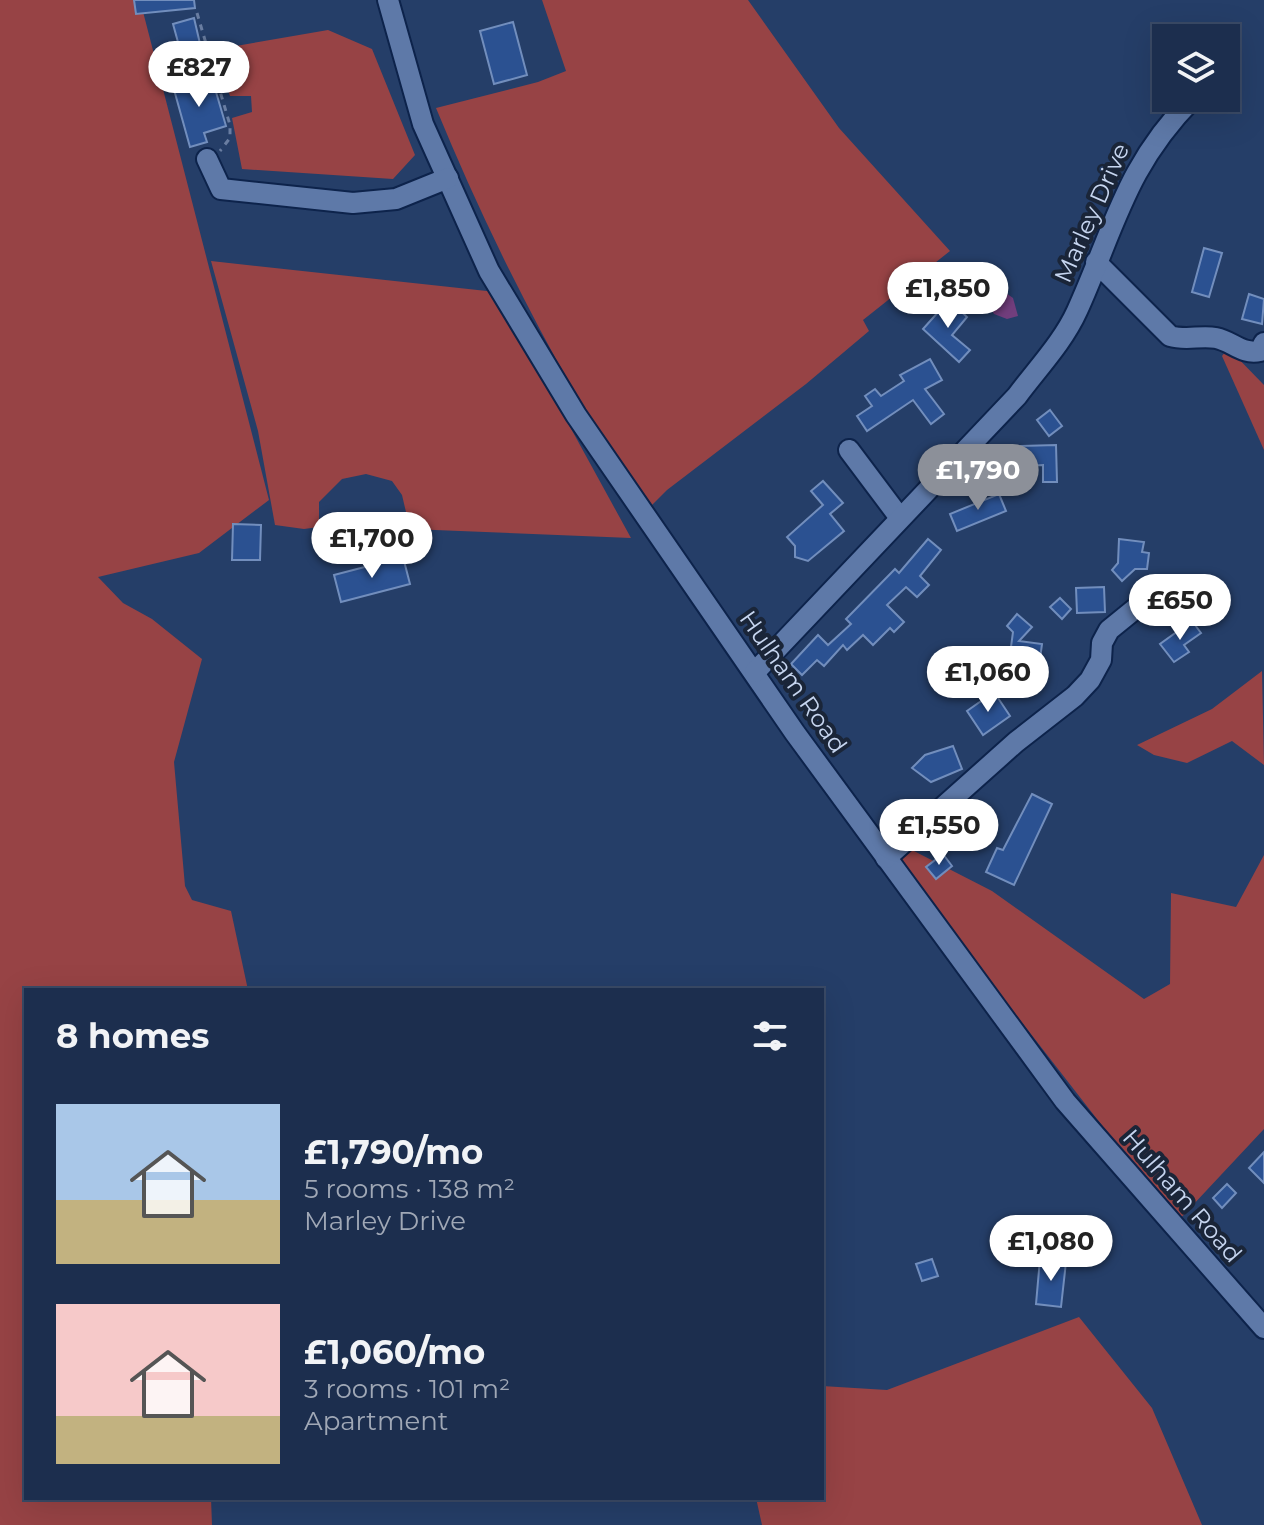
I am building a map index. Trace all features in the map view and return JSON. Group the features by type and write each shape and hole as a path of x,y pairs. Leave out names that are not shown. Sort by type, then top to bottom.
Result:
{"street":[{"name":"Hulham Road","path":"388,0 423,124 489,271 576,415 654,532 886,858 1065,1101 1264,1328"},
{"name":"Marley Drive","path":"755,672 1017,396 1046,360 1076,314 1143,156 1181,112"},
{"path":"207,159 221,189 353,203 396,199 448,178"},
{"path":"1096,262 1170,336 1184,340 1221,338 1253,352 1260,351 1264,343"},
{"path":"849,450 900,518"},
{"path":"886,858 1016,742 1075,696 1101,660 1102,643 1109,630 1141,604"}],"path":[{"path":"197,13 230,125 230,138 216,156 207,159"}],"shaded area":[{"path":"0,0 140,0 269,500 199,553 98,577 123,603 152,619 202,659 174,762 185,886 192,900 231,911 248,988 24,988 24,1500 211,1500 212,1525 0,1525"},
{"path":"542,0 748,0 839,128 950,251 863,320 869,331 806,384 667,490 647,510 587,413 532,314 458,161 436,108 538,82 566,71"},
{"path":"328,30 372,49 415,155 393,179 242,169 232,118 252,112 251,96 230,96 213,50"},
{"path":"211,261 496,292 631,538 410,529 402,495 392,481 366,474 342,479 319,502 319,527 304,529 275,525 258,431"},
{"path":"986,279 1013,298 1018,316 1007,319 994,314 981,292"},
{"path":"1228,348 1264,385 1264,450 1222,356"},
{"path":"1262,671 1264,765 1232,741 1187,763 1154,755 1137,745 1212,709"},
{"path":"912,850 992,891 1144,999 1170,984 1171,893 1236,907 1264,855 1264,1129 1177,1222 894,858"},
{"path":"1079,1317 1152,1408 1202,1525 762,1525 756,1500 824,1500 824,1386 887,1390"}],"building":[{"path":"134,0 194,0 195,8 136,14"},
{"path":"194,18 201,48 181,53 173,24"},
{"path":"513,22 527,75 494,84 480,31"},
{"path":"211,75 226,126 204,133 207,142 190,147 173,86"},
{"path":"1204,248 1222,253 1209,297 1192,292"},
{"path":"1249,294 1264,299 1262,324 1242,319"},
{"path":"949,300 967,317 952,335 970,350 959,362 923,329"},
{"path":"930,359 942,380 925,389 944,414 931,424 913,400 867,431 857,416 872,406 865,396 875,389 881,396 904,381 900,375"},
{"path":"1050,410 1062,426 1049,436 1037,420"},
{"path":"1056,445 1057,482 1043,482 1043,465 1021,466 1021,446"},
{"path":"823,481 843,503 830,514 844,531 808,561 795,557 795,546 787,537 823,505 811,491"},
{"path":"999,494 1006,511 957,531 950,514"},
{"path":"233,524 261,525 260,560 232,560"},
{"path":"928,539 941,550 920,576 929,585 917,597 906,587 887,605 904,622 894,632 890,628 873,645 863,635 847,650 843,645 824,666 817,660 802,675 791,664 818,635 828,645 851,624 846,619 895,569 899,573"},
{"path":"1119,539 1144,542 1142,552 1149,553 1147,569 1135,569 1122,581 1112,570 1118,563"},
{"path":"403,557 410,584 341,602 334,575"},
{"path":"1104,587 1105,612 1077,613 1076,588"},
{"path":"1060,598 1071,609 1062,619 1050,607"},
{"path":"1017,614 1032,627 1019,641 1042,644 1036,688 1006,684 1013,632 1007,626"},
{"path":"1192,621 1201,633 1184,645 1189,652 1174,662 1160,644"},
{"path":"994,692 1010,716 983,735 967,711"},
{"path":"953,746 962,769 931,782 912,768 925,755"},
{"path":"1032,794 1052,804 1014,885 986,872 997,848 1003,850"},
{"path":"943,854 952,866 936,879 926,867"},
{"path":"1264,1152 1264,1183 1249,1168"},
{"path":"1227,1184 1236,1193 1222,1208 1213,1198"},
{"path":"932,1259 938,1276 922,1281 916,1264"},
{"path":"1040,1259 1066,1262 1061,1307 1036,1304"}]}
